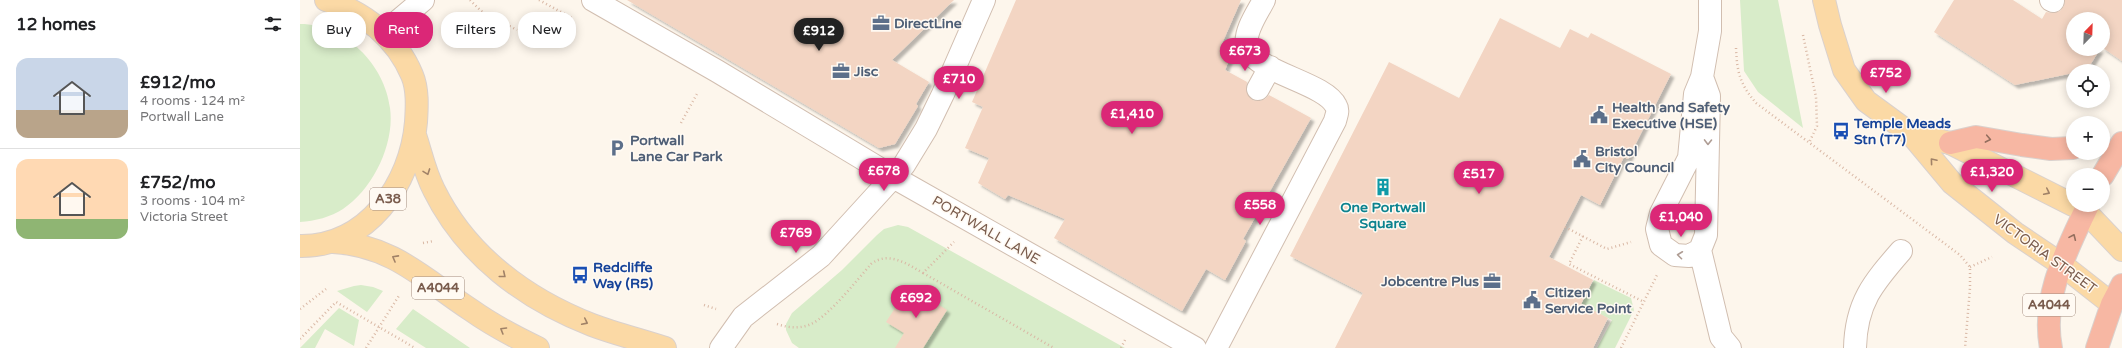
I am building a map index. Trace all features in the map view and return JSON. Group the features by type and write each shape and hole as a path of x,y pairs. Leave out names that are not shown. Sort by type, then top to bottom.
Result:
{"highway":[{"path":"2110,140 2122,136"},
{"path":"1950,143 1976,137 2022,146 2051,149 2066,148"},
{"path":"2107,168 2122,143"},
{"name":"A4044","path":"2051,348 2048,333 2049,302 2078,212"},
{"path":"2097,348 2119,302"}],"main road":[{"name":"A38","path":"326,0 344,6 365,17 374,25"},
{"name":"VICTORIA STREET","path":"1824,0 1844,70 1866,101 1911,134 1952,183 2016,232 2119,302"},
{"name":"A38","path":"312,247 356,232 374,217 396,188 408,162 415,135 418,104 412,76 401,54 396,48"},
{"name":"VICTORIA STREET","path":"1911,134 1950,143 2066,199"},
{"path":"415,135 433,189 454,224 480,256 506,278 550,305 592,325 665,348"},
{"name":"VICTORIA STREET","path":"2086,212 2122,250"},
{"name":"A4044","path":"312,247 364,246 392,257 473,312 538,348"}],"street":[{"path":"409,12 423,0"},
{"name":"PORTWALL LANE","path":"593,0 717,71 1170,342 1195,348"},
{"path":"721,348 743,317 821,256 894,178 912,156 926,129 984,0"},
{"path":"1216,348 1335,121 1337,112 1337,107 1333,101 1325,95 1257,60 1246,46 1247,36 1264,0"},
{"path":"1700,250 1689,256 1675,255 1661,245 1657,229 1662,213 1689,158 1695,94 1702,77 1710,31 1710,0"},
{"path":"1258,89 1270,67"},
{"path":"1702,77 1709,96 1706,235 1700,250 1721,337 1730,348"},
{"path":"1855,348 1856,328 1865,300 1876,279 1901,251"}],"path":[{"path":"470,0 481,11 517,30"},
{"path":"1802,31 1816,97 1817,126 1809,143"},
{"path":"1736,43 1739,76 1744,89 1756,103 1960,255 1970,267 1970,288 1965,348"},
{"path":"681,123 700,90"},
{"path":"1565,227 1607,249 1632,242"},
{"path":"1582,236 1569,264 1644,302"},
{"path":"418,244 440,239"},
{"path":"923,273 955,242"},
{"path":"1970,267 1992,257"},
{"path":"781,325 797,328 812,324 818,320 871,264 880,258 894,258 1054,348"},
{"path":"1621,348 1657,275"},
{"path":"300,309 326,289"},
{"path":"366,348 379,326 401,295 396,291"},
{"path":"300,339 336,302 415,348"},
{"path":"1121,348 1127,337"}],"green space":[{"path":"1740,0 1778,0 1803,128 1758,92 1744,71"},
{"path":"300,24 312,25 312,48 358,48 360,50 380,77 387,92 391,122 389,136 380,164 364,190 338,212 323,218 300,222"},
{"path":"898,225 908,227 1125,348 799,348 792,343 786,330 786,324 792,313 842,270 884,229"},
{"path":"1594,280 1631,298 1634,310 1615,348 1597,348 1612,320 1581,305"},
{"path":"361,285 373,287 383,291 367,312 337,291"},
{"path":"339,308 359,320 354,346 325,329 315,348 300,348"},
{"path":"413,309 470,348 426,348 396,329"}],"building":[{"path":"627,0 954,0 892,60 929,82 916,104 918,106 895,144 879,148"},
{"path":"1016,0 1241,0 1220,48 1232,53 1225,70 1247,82 1246,90 1252,100 1259,101 1265,99 1269,95 1311,118 1243,239 1246,241 1225,280 1206,269 1182,311 1054,238 1065,219 1008,195 1005,199 978,183 989,158 965,148 983,107 972,102"},
{"path":"1954,0 2013,0 2042,19 2046,12 2053,13 2060,11 2064,6 2065,0 2122,0 2122,61 2110,53 2110,12 2066,12 2066,56 2096,56 2091,64 2066,64 2066,74 2015,85 1934,32"},
{"path":"1500,18 1560,48 1570,29 1588,38 1591,33 1671,74 1628,159 1624,157 1600,205 1581,195 1549,257 1593,280 1581,304 1608,318 1593,348 1335,348 1363,293 1290,256 1389,62 1459,98"},
{"path":"909,286 947,310 923,348 895,348 904,333 886,322"}],"place":[{"name":"DirectLine","path":"881,23"},
{"name":"Jisc","path":"841,71"},
{"name":"Health and Safety Executive (HSE)","path":"1599,115"},
{"name":"Temple Meads Stn (T7)","path":"1841,131"},
{"name":"Portwall Lane Car Park","path":"617,148"},
{"name":"Bristol City Council","path":"1582,159"},
{"name":"One Portwall Square","path":"1383,187"},
{"name":"Redcliffe Way (R5)","path":"580,275"},
{"name":"Jobcentre Plus","path":"1492,281"},
{"name":"Citizen Service Point","path":"1532,300"}]}
